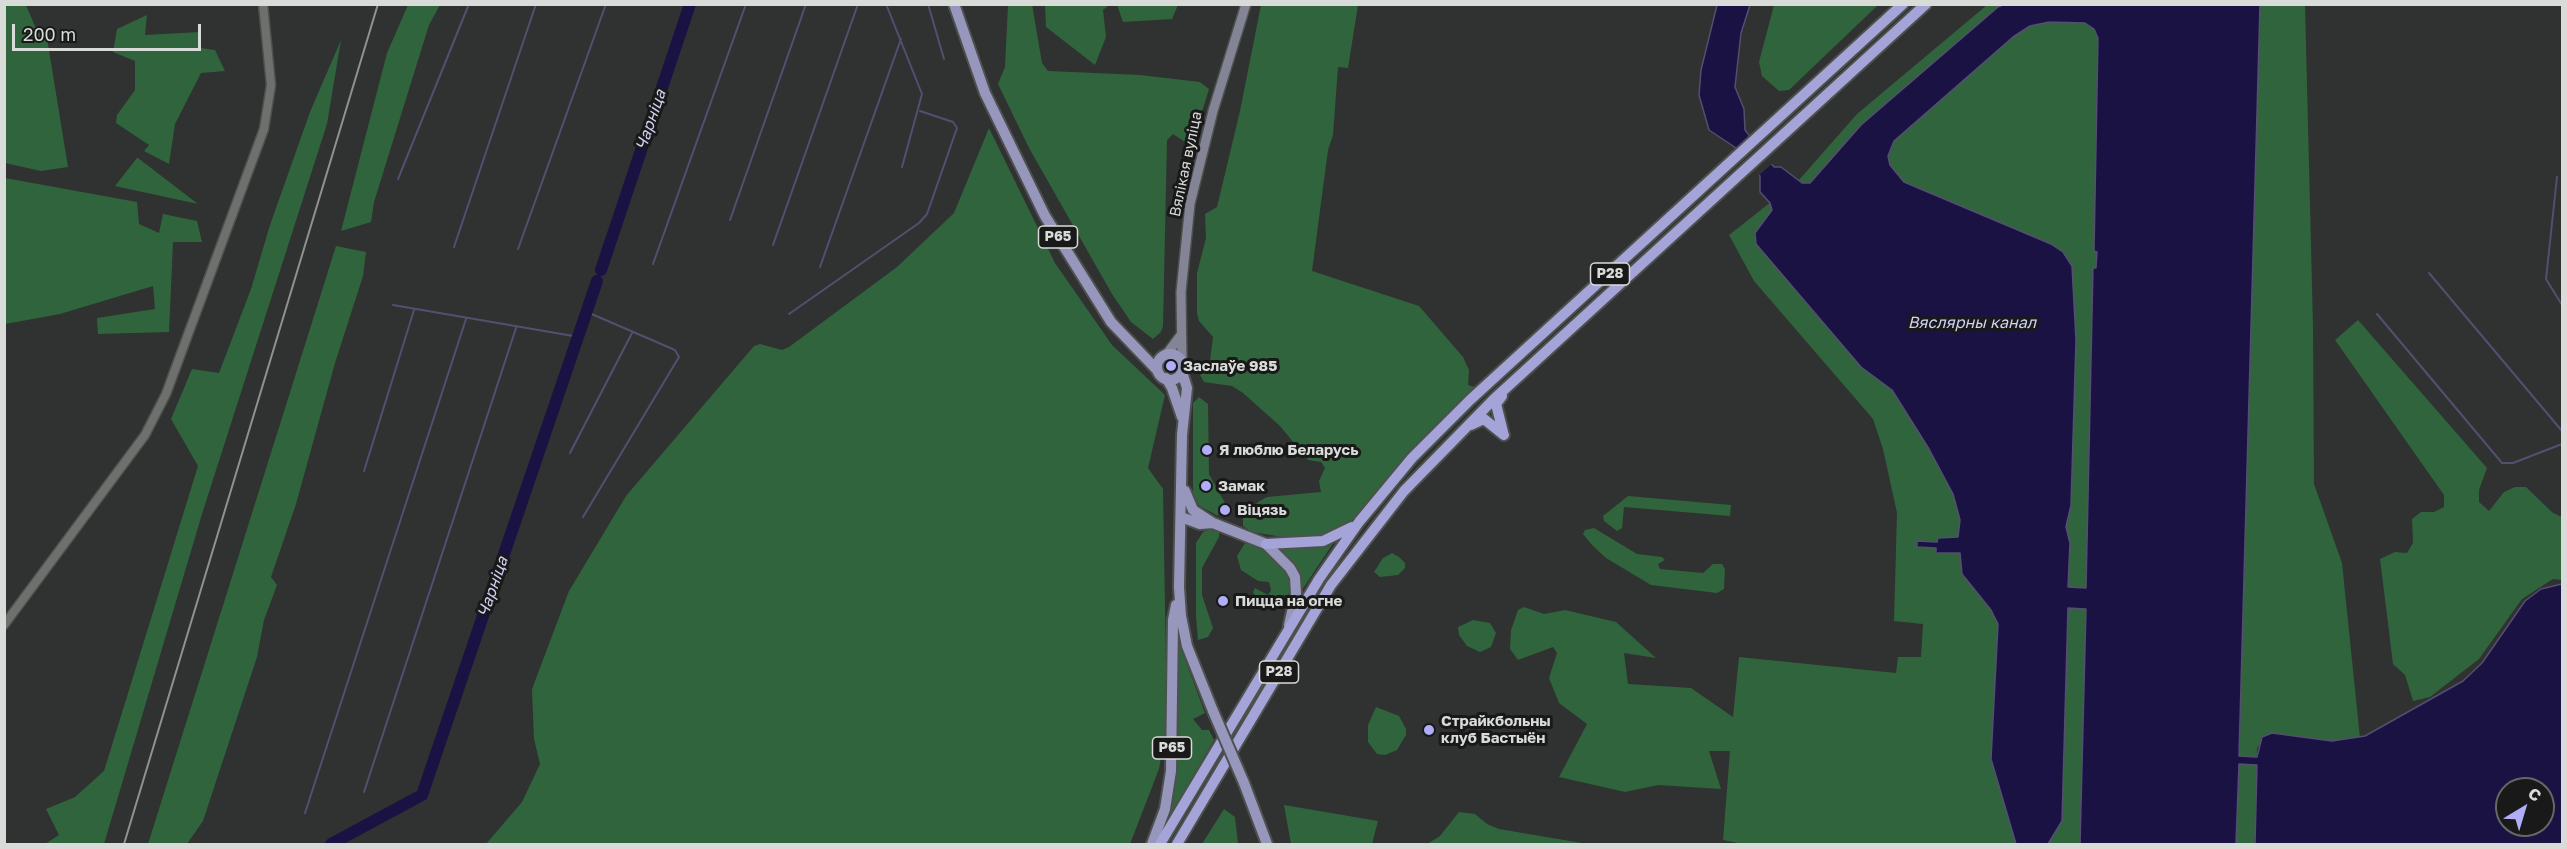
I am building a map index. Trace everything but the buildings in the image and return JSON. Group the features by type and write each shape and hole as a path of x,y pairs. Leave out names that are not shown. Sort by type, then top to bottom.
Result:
{"highway":[{"name":"Р28","path":"1160,844 1319,579 1359,522 1442,427 1903,4"},
{"name":"Р28","path":"1177,844 1344,565 1404,491 1458,433 1926,4"},
{"path":"1458,433 1484,419 1504,435 1496,404 1508,387"},
{"path":"1266,544 1308,544 1323,541 1359,522"}],"main road":[{"name":"Р65","path":"954,4 985,93 1045,216 1095,300 1127,342 1162,375 1172,388 1182,418"},
{"name":"Вялікая вуліца","path":"1182,367 1181,292 1190,204 1213,111 1246,4"},
{"path":"1181,335 1158,363 1162,375 1175,378 1182,367"},
{"name":"Р65","path":"1127,342 1146,353 1176,355 1182,367 1187,388 1182,418 1179,587 1186,646 1263,828 1267,844"},
{"path":"1182,482 1193,510 1213,523 1266,544 1290,568 1294,576 1295,604 1287,632"},
{"path":"1181,517 1193,510"},
{"path":"1181,517 1200,524 1213,523"},
{"path":"1180,542 1200,524"},
{"name":"Р65","path":"1152,844 1165,809 1171,771 1173,620 1179,587"}],"street":[{"path":"4,625 88,515 156,418 232,221 264,129 271,85 263,4"}],"green space":[{"path":"5,4 26,5 38,33 46,32 68,167 41,171 5,163"},
{"path":"1032,4 1042,63 1048,71 1140,75 1200,82 1209,89 1193,141 1185,142 1173,134 1167,140 1163,326 1161,332 1153,339 1131,322 1112,294 1029,148 998,84 1005,67 1008,5"},
{"path":"1117,4 1178,5 1172,19 1123,22"},
{"path":"1774,4 1878,5 1789,90 1779,91 1762,76 1759,62"},
{"path":"408,5 440,5 429,25 374,202 371,222 341,231 387,53"},
{"path":"1045,5 1109,5 1103,10 1106,37 1095,65 1046,27"},
{"path":"1261,5 1358,5 1348,68 1338,67 1333,135 1328,150 1312,271 1419,306 1463,357 1469,370 1468,385 1478,388 1415,447 1351,524 1329,536 1301,540 1252,532 1243,526 1243,517 1258,502 1267,497 1321,492 1319,481 1325,468 1321,462 1308,460 1280,426 1243,393 1232,386 1204,382 1200,375 1209,369 1213,337 1199,321 1197,313 1197,273 1206,238 1205,214 1217,207 1240,111"},
{"path":"1987,5 2305,5 2313,326 2314,484 2342,563 2360,738 2332,741 2267,734 2257,748 2255,844 1743,844 1723,840 1730,751 1709,751 1721,789 1658,785 1625,792 1559,777 1587,724 1559,703 1549,678 1557,653 1553,647 1518,660 1510,649 1511,630 1518,610 1524,607 1544,614 1565,610 1616,622 1656,658 1624,653 1628,684 1691,688 1733,717 1739,657 1896,673 1898,657 1921,657 1923,624 1894,621 1897,513 1883,449 1873,419 1754,281 1729,235 1799,180 1857,114"},
{"path":"147,15 145,35 200,32 201,48 215,50 225,71 201,73 175,124 169,164 144,151 149,145 116,123 117,115 135,90 135,61 113,52 117,29"},
{"path":"341,40 327,124 202,514 104,844 45,844 59,835 46,809 75,797 104,771 198,466 171,419 192,369 219,373 251,289 270,225 310,112"},
{"path":"989,128 1055,263 1112,345 1165,395 1148,468 1163,489 1167,722 1159,769 1130,844 486,844 522,802 540,764 534,739 532,689 569,591 626,496 754,346 760,344 782,350 789,347 897,267 954,213"},
{"path":"138,158 198,204 115,186"},
{"path":"5,178 137,202 139,224 159,233 163,214 197,221 202,242 173,242 169,332 98,334 97,318 155,309 153,286 60,314 5,324"},
{"path":"336,246 366,252 363,276 335,363 296,504 271,577 277,585 264,620 257,657 203,821 187,844 148,844"},
{"path":"2358,320 2487,468 2479,490 2479,502 2489,511 2504,492 2515,487 2526,487 2553,513 2562,517 2562,580 2553,579 2522,599 2479,659 2430,697 2413,701 2405,675 2393,664 2380,559 2395,552 2407,553 2413,543 2412,519 2421,512 2434,512 2444,507 2444,495 2335,340"},
{"path":"1199,397 1208,404 1209,474 1226,505 1218,507 1218,516 1198,505 1193,493 1193,403"},
{"path":"1628,496 1731,505 1730,516 1624,507 1622,528 1617,531 1604,521 1603,516"},
{"path":"1213,528 1219,531 1219,537 1202,568 1202,595 1213,628 1208,637 1198,640 1196,543 1203,532"},
{"path":"1594,528 1637,554 1662,557 1665,560 1658,564 1660,569 1703,573 1713,564 1722,564 1725,569 1724,589 1717,593 1651,585 1606,558 1592,545 1583,534 1585,530"},
{"path":"1336,539 1302,590 1274,548 1301,549"},
{"path":"1245,543 1258,546 1286,570 1292,586 1288,595 1279,595 1272,608 1260,605 1253,592 1255,588 1268,595 1271,590 1269,582 1258,581 1241,570 1237,556"},
{"path":"1392,553 1405,563 1405,568 1398,575 1380,577 1374,572 1383,558"},
{"path":"1473,620 1490,623 1496,633 1491,647 1480,652 1467,646 1459,635 1458,627"},
{"path":"1177,631 1205,713 1193,719 1202,730 1209,730 1214,740 1167,821"},
{"path":"1376,707 1399,716 1406,729 1406,735 1397,750 1385,755 1377,754 1368,742 1368,725"},
{"path":"1284,805 1378,821 1372,844 1291,844"},
{"path":"1224,809 1235,817 1238,844 1202,844"},
{"path":"1459,812 1475,814 1487,824 1499,829 1588,844 1427,844 1440,836"}],"water":[{"name":"Вяслярны канал","path":"2005,4 2260,5 2239,756 2257,757 2262,737 2272,733 2332,741 2365,736 2463,681 2482,663 2525,601 2541,589 2562,584 2562,844 2255,844 2257,765 2239,764 2236,844 2080,844 2086,609 2068,608 2062,821 2048,844 2016,844 1991,759 1998,624 1991,610 1962,574 1960,553 1936,553 1936,548 1917,547 1917,541 1937,542 1938,538 1958,537 1960,520 1953,494 1929,449 1892,390 1861,367 1756,244 1755,233 1772,210 1770,203 1760,192 1760,176 1736,148 1709,130 1699,95 1701,70 1717,5 1750,5 1741,33 1735,87 1744,109 1745,130 1774,167 1781,167 1802,183 1810,183 1861,125 1998,7","holes":["2049,22 2085,23 2094,29 2098,38 2094,251 2097,252 2096,268 2093,268 2086,588 2068,587 2070,543 2066,527 2071,505 2076,340 2072,266 2063,252 2051,244 1904,182 1890,165 1888,156 1894,141 2013,37 2030,26"]}],"pier":[{"path":"1752,138 1773,163 1757,177 1736,153"}],"waterway":[{"path":"398,179 469,4"},
{"path":"454,247 536,4"},
{"path":"518,249 606,4"},
{"name":"Чарніца","path":"601,270 690,4"},
{"path":"653,264 746,4"},
{"path":"730,220 806,4"},
{"path":"773,245 858,4"},
{"path":"886,4 922,94 902,167"},
{"path":"928,4 944,59"},
{"path":"820,267 901,39"},
{"path":"789,314 919,223 927,214 957,128 953,122 920,111"},
{"path":"2557,177 2546,279 2562,305"},
{"path":"2429,273 2562,431"},
{"name":"Чарніца","path":"331,844 422,795 597,281"},
{"path":"393,305 579,337"},
{"path":"364,471 414,310"},
{"path":"583,517 679,357 675,350 587,312"},
{"path":"2377,314 2502,463 2513,463 2562,444"},
{"path":"305,813 466,319"},
{"path":"364,792 516,328"},
{"path":"570,453 632,333"}],"railway":[{"path":"124,844 378,4"}],"place":[{"name":"Заслаўе 985","path":"1171,366"},
{"name":"Я люблю Беларусь","path":"1207,450"},
{"name":"Замак","path":"1206,486"},
{"name":"Віцязь","path":"1225,510"},
{"name":"Пицца на огне","path":"1223,601"},
{"name":"Страйкбольны клуб Бастыён","path":"1429,730"}]}
